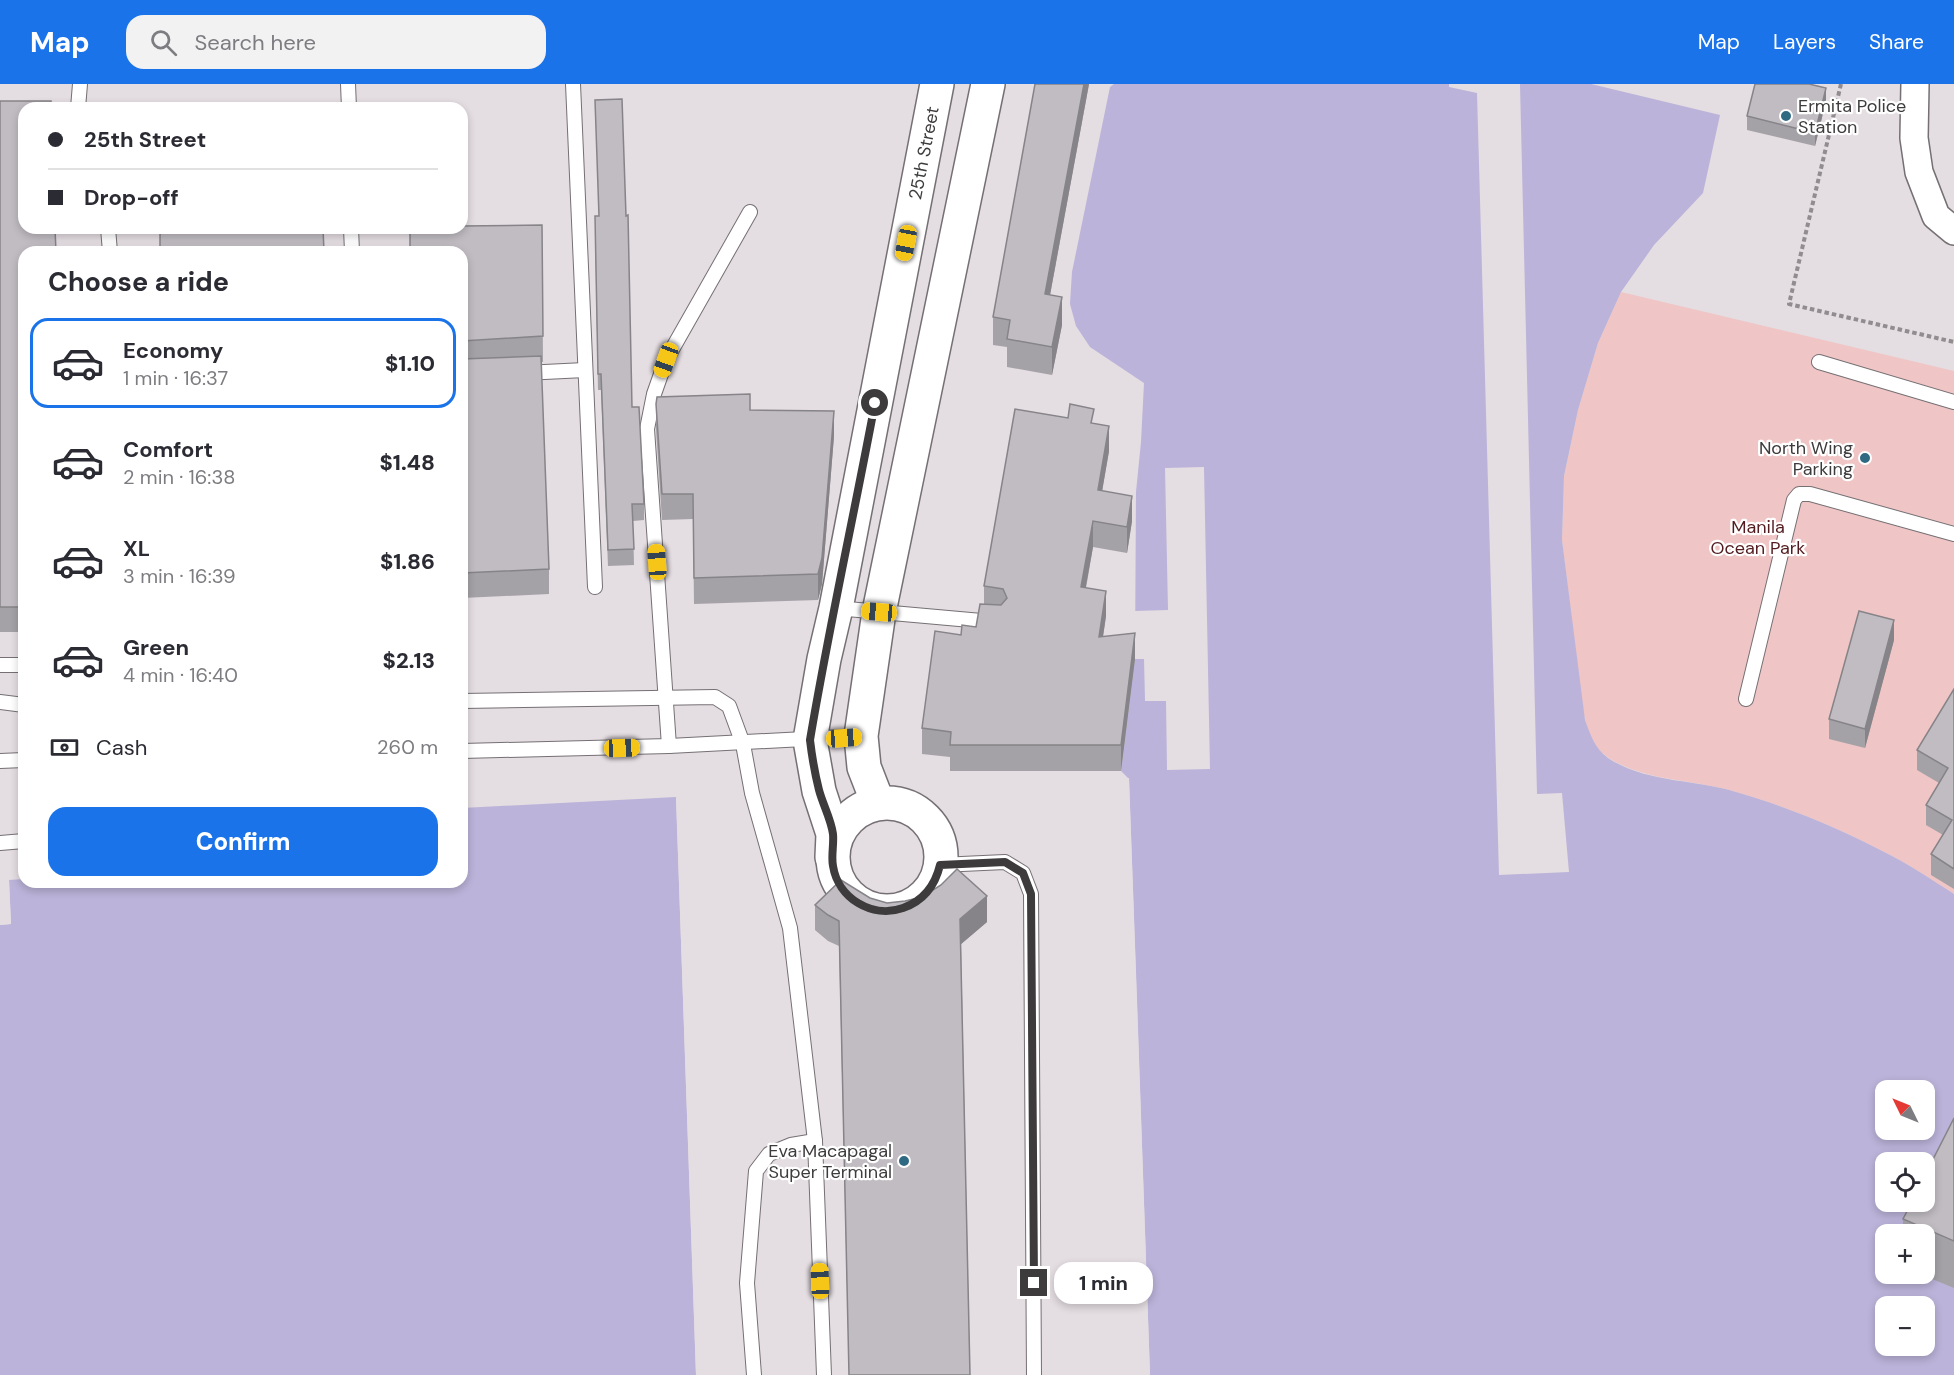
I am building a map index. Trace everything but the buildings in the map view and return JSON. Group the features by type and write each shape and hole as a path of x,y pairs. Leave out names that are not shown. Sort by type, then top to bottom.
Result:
{"street":[{"name":"25th Street","path":"937,84 810,740 819,791 833,834 832,857 838,883 850,897 865,907 882,911 900,909 916,902 935,882 940,865"},
{"path":"878,803 864,767 861,736 879,612 988,84"},
{"path":"1915,84 1914,138 1919,172 1945,223"},
{"path":"832,857 834,842 850,816 864,807 891,802 915,810 933,828 941,852 940,865"}],"lane":[{"path":"78,102 80,84"},
{"path":"348,84 349,102"},
{"path":"573,84 595,587"},
{"path":"669,746 647,429 654,393 666,360 750,212"},
{"path":"1820,362 1954,402"},
{"path":"507,374 585,370"},
{"path":"1746,699 1794,500 1799,494 1810,494 1954,534"},
{"path":"836,608 998,622"},
{"path":"0,665 18,665"},
{"path":"468,701 666,696 715,697 729,706 743,744 752,794 790,928 815,1141 824,1375"},
{"path":"0,702 18,704"},
{"path":"468,751 743,744 861,736"},
{"path":"0,761 18,760"},
{"path":"0,843 18,842"},
{"path":"940,865 1005,862 1023,873 1031,894 1034,1375"},
{"path":"754,1375 747,1283 756,1171 769,1154 791,1145 815,1141"}],"path":[{"path":"1841,84 1789,304 1954,342"}],"green space":[{"name":"Manila Ocean Park","path":"1621,292 1954,371 1954,894 1892,856 1816,820 1736,792 1639,772 1609,758 1593,741 1582,703 1562,540 1564,476 1578,410 1598,343"}],"shaded area":[{"path":"1114,84 1591,84 1720,115 1703,193 1654,245 1621,292 1598,343 1578,410 1564,476 1562,540 1585,720 1600,750 1608,758 1623,766 1654,776 1736,792 1796,812 1892,856 1954,894 1954,1375 1150,1375 1129,779 1121,771 1135,659 1136,492 1144,383 1090,347 1076,326 1070,304 1072,272 1110,87"},
{"path":"676,797 696,1375 0,1375 0,925 11,924 9,879 18,879 18,888 468,888 468,808"}],"pier":[{"path":"1449,84 1520,84 1537,794 1562,793 1569,872 1499,875 1477,93 1449,87"},
{"path":"1204,467 1210,769 1167,770 1166,701 1145,701 1144,659 1135,659 1134,611 1168,610 1165,468"},
{"path":"1129,778 1150,1375 1147,1375 1125,779"},
{"path":"676,797 679,797 699,1375 696,1375"},
{"path":"9,876 18,876 18,879 9,880 11,924 0,925 0,922 8,921 6,879"}],"place":[{"name":"Ermita Police Station","path":"1786,116"},
{"name":"North Wing Parking","path":"1865,458"},
{"name":"Eva Macapagal Super Terminal","path":"904,1161"}],"route":[{"path":"875,403 810,740 819,791 833,834 832,857 838,883 850,897 865,907 891,911 909,906 930,890 940,865 1005,862 1023,873 1031,894 1034,1283"}]}
